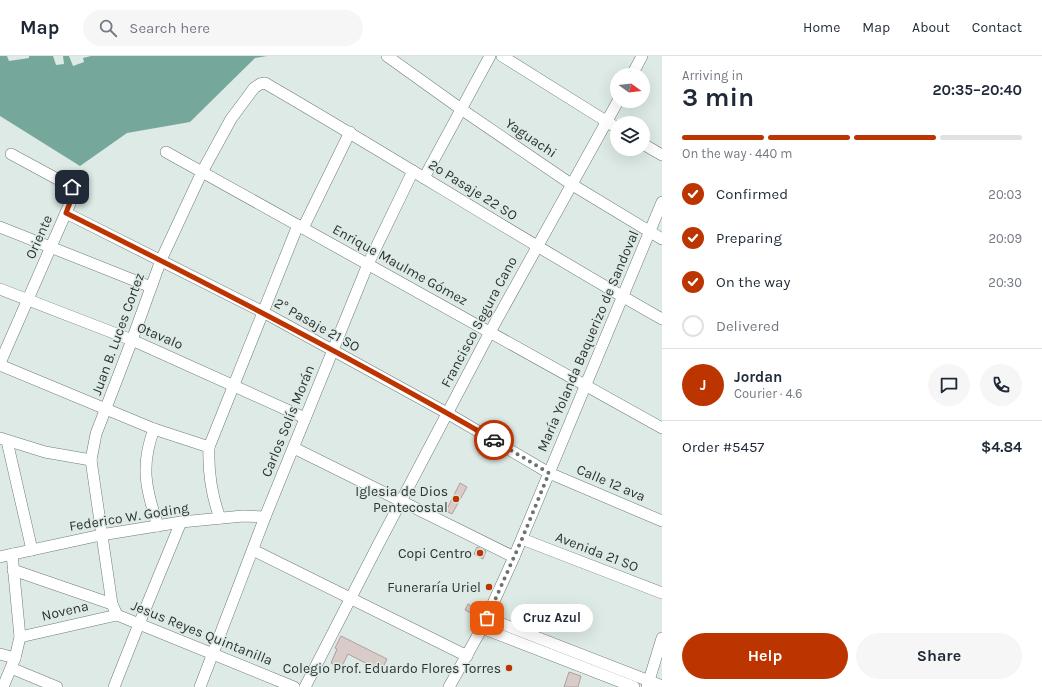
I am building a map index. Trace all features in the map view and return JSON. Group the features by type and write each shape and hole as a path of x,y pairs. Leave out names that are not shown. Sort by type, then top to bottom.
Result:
{"street":[{"name":"Yaguachi","path":"387,56 461,109 571,184 662,239"},
{"path":"424,178 490,56"},
{"path":"502,56 610,123"},
{"path":"636,68 642,56"},
{"name":"Juan B. Luces Cortez","path":"112,604 90,460 96,434 161,260 202,172 231,119 254,88 265,83 270,86"},
{"name":"2º Pasaje 22 SO","path":"270,86 350,132 536,247 662,319"},
{"name":"Francisco Segura Cano","path":"305,687 350,597 490,332 614,108"},
{"path":"220,518 209,480 209,447 263,312 301,227 350,132"},
{"path":"650,148 662,155"},
{"name":"Enrique Maulme Gómez","path":"166,152 662,428"},
{"name":"Oriente","path":"0,364 74,192 72,187 11,154"},
{"name":"Carlos Solís Morán","path":"200,687 212,653 254,550 265,517 332,351 368,264 412,171"},
{"name":"María Yolanda Baquerizo de Sandoval","path":"449,687 485,623 522,539 662,202"},
{"name":"2° Pasaje 21 SO","path":"66,213 263,312 447,413 549,473"},
{"path":"0,227 151,287"},
{"name":"Otavalo","path":"0,289 132,340 306,418"},
{"path":"0,364 154,429 209,447"},
{"path":"154,429 149,443 146,478 148,496 158,526"},
{"path":"4,439 45,452 90,460"},
{"path":"4,439 32,550"},
{"path":"294,448 402,500 514,557"},
{"name":"Calle 12 ava","path":"549,473 662,521"},
{"name":"Federico W. Goding","path":"0,557 101,535 181,522 243,516 265,517"},
{"path":"114,687 181,522"},
{"name":"Avenida 21 SO","path":"522,539 662,593"},
{"path":"254,550 467,656"},
{"path":"3,687 13,663 20,637 12,554"},
{"name":"Jesus Reyes Quintanilla","path":"13,570 112,604 117,615 294,687"},
{"name":"Novena","path":"20,637 117,615"},
{"path":"485,623 648,684 662,686"},
{"path":"485,623 634,687"},
{"path":"648,684 662,638"},
{"path":"0,654 56,687"}],"shaded area":[{"path":"0,56 7,56 9,61 29,58 29,56 53,56 56,65 64,64 63,56 69,56 73,66 84,62 83,58 91,56 267,56 255,58 190,122 127,133 80,166 0,116"}],"building":[{"name":"Iglesia de Dios Pentecostal","path":"460,483 467,487 452,514 446,511"},
{"name":"Copi Centro","path":"477,547 486,551 483,559 474,554"},
{"path":"468,604 482,612 479,617 465,610"},
{"path":"341,636 387,659 381,671 348,654 341,668 331,663 337,649 335,648"},
{"path":"569,672 581,676 578,687 564,687"}],"way so far":[{"path":"487,618 549,473 494,440"}],"place":[{"name":"Iglesia de Dios Pentecostal","path":"456,499"},
{"name":"Copi Centro","path":"480,553"},
{"name":"Funeraría Uriel","path":"489,587"},
{"name":"Cruz Azul","path":"487,618"},
{"name":"Colegio Prof. Eduardo Flores Torres","path":"509,668"}],"route":[{"path":"72,187 74,189 74,196 66,213 263,312 494,440"}]}
